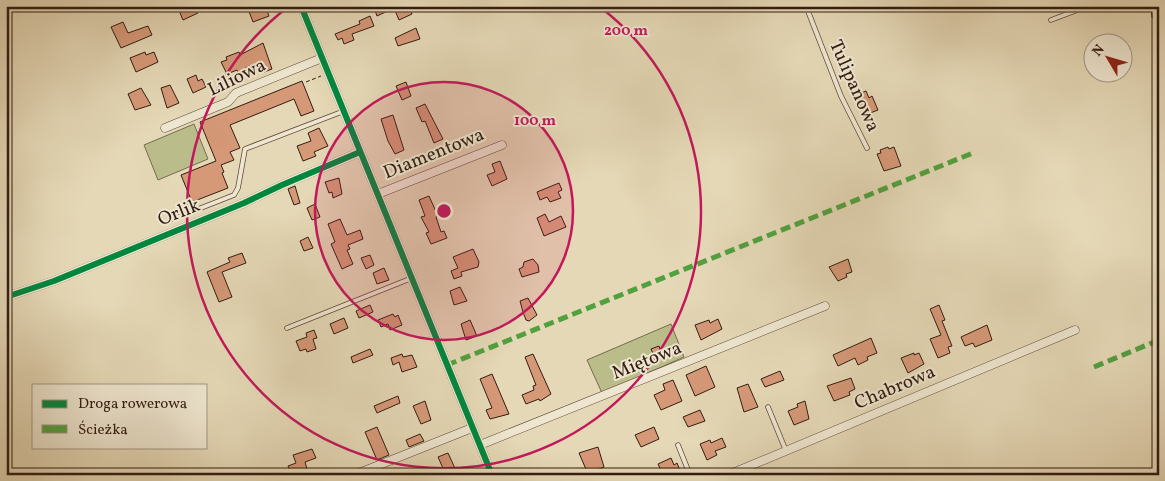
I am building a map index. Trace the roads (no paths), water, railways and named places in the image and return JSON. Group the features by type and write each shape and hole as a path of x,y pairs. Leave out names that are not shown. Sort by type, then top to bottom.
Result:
{"street":[{"path":"302,6 492,475"},
{"name":"Liliowa","path":"165,128 228,102 236,93 322,58"},
{"name":"Diamentowa","path":"378,194 502,145"},
{"name":"Orlik","path":"6,297 54,280 244,203 282,184 360,152"},
{"name":"Miętowa","path":"480,445 825,306"},
{"name":"Chabrowa","path":"728,475 1075,330"},
{"path":"354,475 472,428"}],"lane":[{"name":"Tulipanowa","path":"806,6 841,96 867,148"},
{"path":"1051,20 1088,6"},
{"path":"172,219 234,195 238,188 245,149 344,111"},
{"path":"287,328 412,278"},
{"path":"768,407 786,451"},
{"path":"678,446 690,475"}]}
